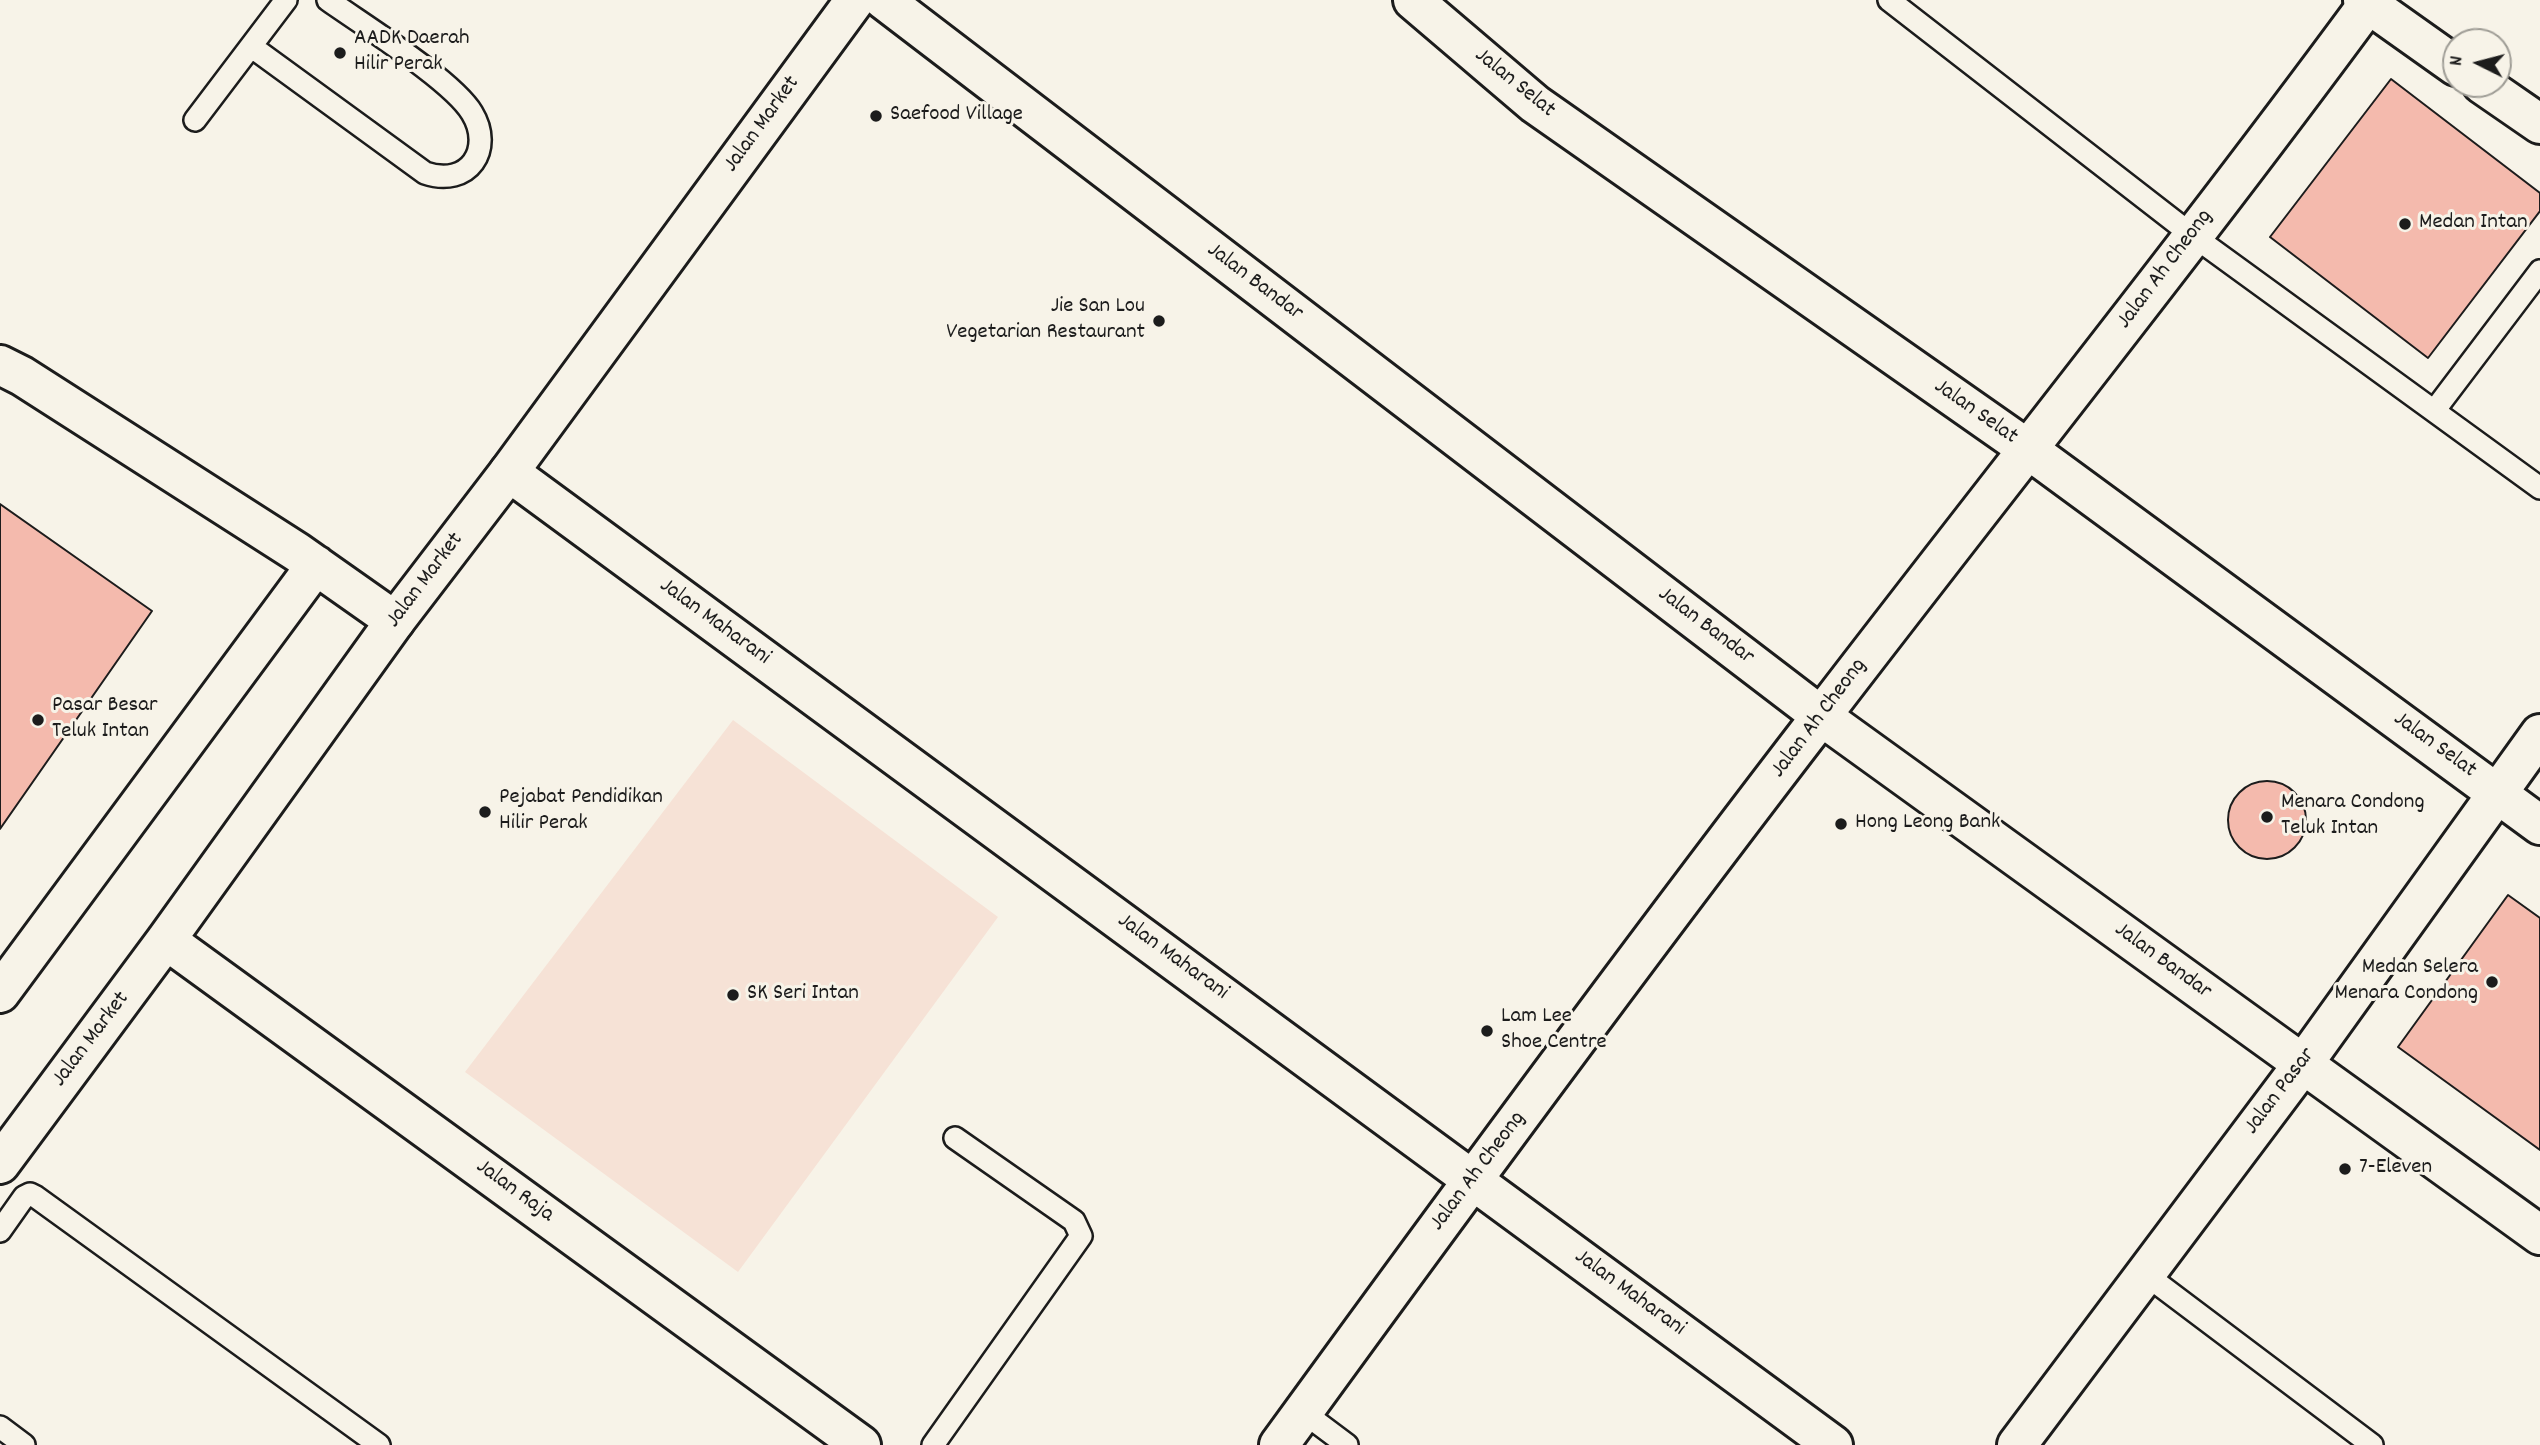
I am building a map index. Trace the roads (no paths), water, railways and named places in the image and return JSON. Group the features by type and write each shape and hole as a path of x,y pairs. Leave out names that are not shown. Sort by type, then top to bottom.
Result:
{"street":[{"name":"Jalan Market","path":"0,1164 166,940 395,621 509,472 855,0"},
{"name":"Jalan Bandar","path":"884,0 1821,716 2540,1235"},
{"name":"Jalan Selat","path":"1413,0 1535,104 2029,450 2540,825"},
{"name":"Jalan Ah Cheong","path":"1279,1445 1821,716 2029,450 2368,1"},
{"path":"2368,1 2442,56"},
{"path":"2502,98 2540,124"},
{"path":"0,365 22,376 316,565 395,621"},
{"name":"Jalan Maharani","path":"509,472 1833,1445"},
{"path":"0,993 316,565"},
{"name":"Jalan Pasar","path":"2017,1445 2303,1064 2540,734"},
{"name":"Jalan Raja","path":"166,940 861,1445"}],"lane":[{"path":"195,120 286,0"},
{"path":"252,47 425,173 443,179 460,176 473,162 480,145 479,126 470,110 438,80 328,0"},
{"path":"1889,0 2192,235 2540,488"},
{"path":"2434,411 2540,271"},
{"path":"933,1445 1081,1236 1074,1221 955,1138"},
{"path":"0,1231 24,1197 30,1194 36,1197 379,1445"},
{"path":"2145,1274 2363,1442"},
{"path":"1303,1412 1347,1445"},
{"path":"0,1427 24,1445"}],"place":[{"name":"AADK Daerah Hilir Perak","path":"340,53"},
{"name":"Saefood Village","path":"876,116"},
{"name":"Medan Intan","path":"2405,224"},
{"name":"Jie San Lou Vegetarian Restaurant","path":"1159,321"},
{"name":"Pasar Besar Teluk Intan","path":"38,720"},
{"name":"Pejabat Pendidikan Hilir Perak","path":"485,812"},
{"name":"Menara Condong Teluk Intan","path":"2267,817"},
{"name":"Hong Leong Bank","path":"1841,824"},
{"name":"Medan Selera Menara Condong","path":"2492,982"},
{"name":"SK Seri Intan","path":"733,995"},
{"name":"Lam Lee Shoe Centre","path":"1487,1031"},
{"name":"7-Eleven","path":"2345,1169"}]}
